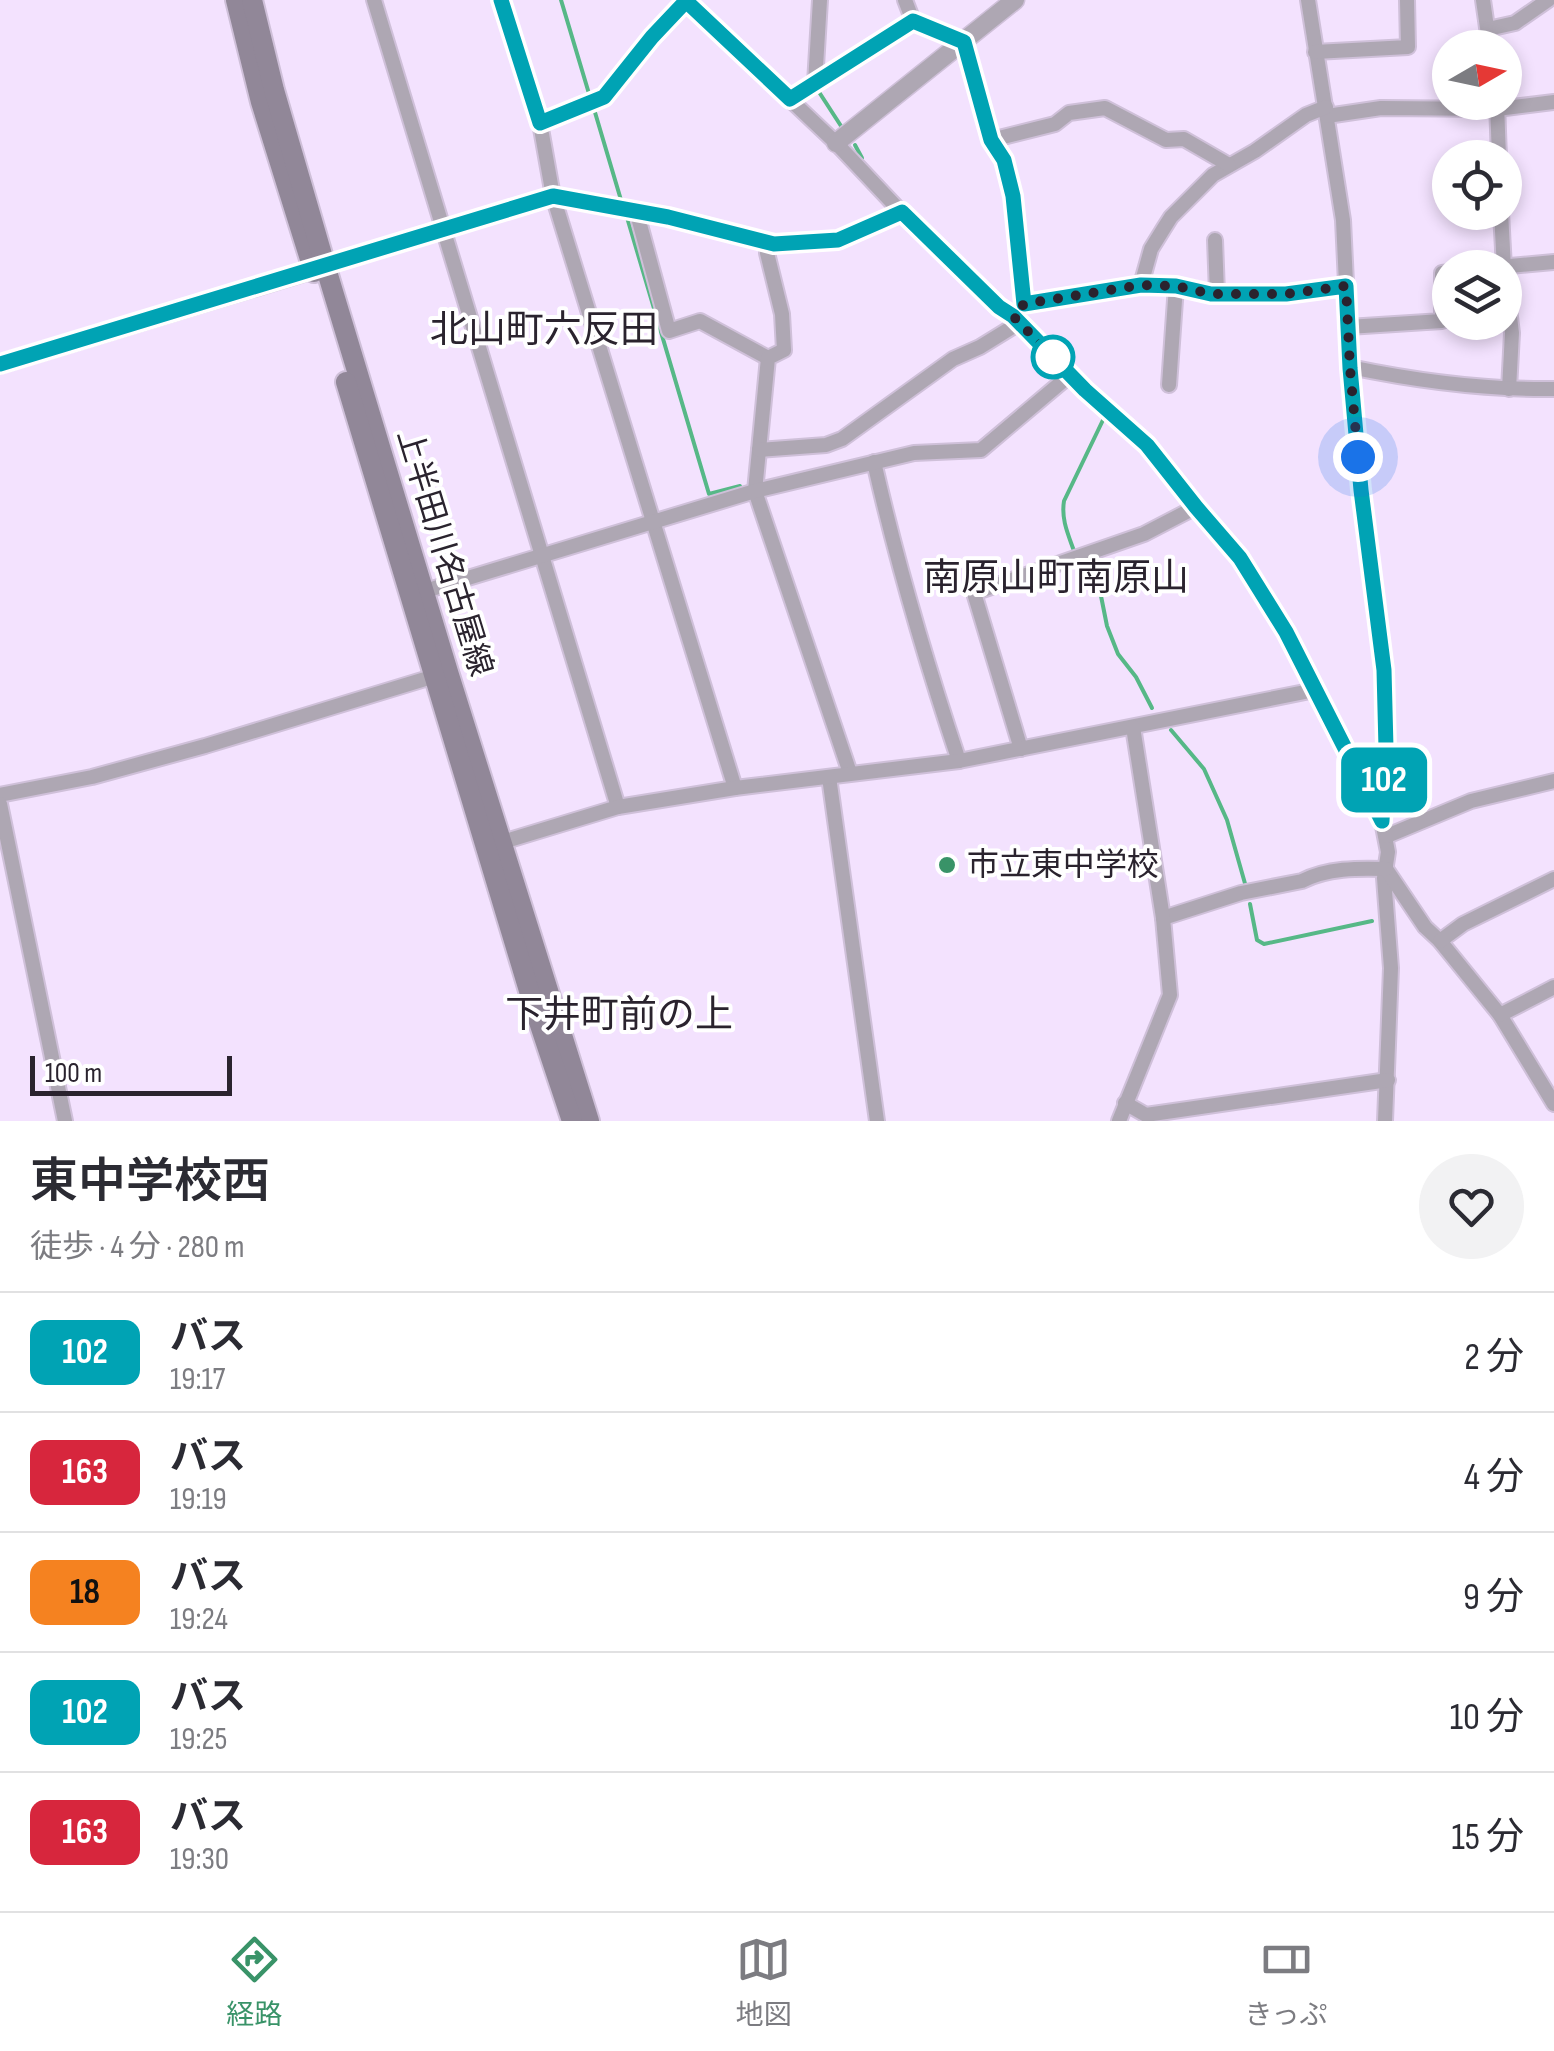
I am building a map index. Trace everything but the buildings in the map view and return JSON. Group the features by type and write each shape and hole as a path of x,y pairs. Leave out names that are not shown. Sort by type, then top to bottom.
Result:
{"main road":[{"name":"上半田川名古屋線","path":"236,0 261,102 424,590 572,1121"},
{"name":"上半田川名古屋線","path":"252,0 319,267 435,676 589,1121"}],"street":[{"path":"374,0 618,808"},
{"path":"501,0 540,123 553,196 735,788"},
{"path":"540,123 604,97 686,0 999,307 1147,445 1240,558 1286,632 1385,828"},
{"path":"815,84 820,0"},
{"path":"905,0 913,21 964,42"},
{"path":"836,143 1016,0"},
{"path":"1308,0 1344,220 1350,368 1384,670 1388,852 1384,878 1391,968 1385,1121"},
{"path":"1315,52 1408,47 1407,0"},
{"path":"1483,0 1488,29 1515,23 1548,0"},
{"path":"790,99 913,21"},
{"path":"759,450 826,445 842,439 953,358 980,346 1016,320 1024,304 1013,196 1004,160 991,140 964,42"},
{"path":"1522,104 1554,102"},
{"path":"1141,285 1152,249 1171,217 1213,175 1306,115 1432,107"},
{"path":"991,140 1055,124 1070,113 1105,108 1166,140 1184,139 1229,165"},
{"path":"0,364 553,196 636,210 774,244 838,240 902,212"},
{"path":"636,210 669,330 700,322 768,358"},
{"path":"1215,240 1217,294"},
{"path":"768,358 784,350 782,314 767,253 774,244"},
{"path":"1522,267 1554,262"},
{"path":"1024,304 1141,285 1176,286 1217,294 1286,294 1346,286"},
{"path":"1169,385 1176,286"},
{"path":"1348,327 1432,322"},
{"path":"1509,388 1512,340"},
{"path":"768,358 755,491 850,773"},
{"path":"1350,368 1407,379 1554,389"},
{"path":"424,590 755,491 914,453 981,450 1070,375"},
{"path":"874,462 925,660 959,761"},
{"path":"1021,749 974,593 1144,534 1196,507"},
{"path":"0,795 92,777 186,752 435,676"},
{"path":"494,845 618,808 735,788 959,761 1315,690"},
{"path":"1119,1121 1170,994 1163,918 1133,727"},
{"path":"830,776 877,1121"},
{"path":"1385,828 1554,781"},
{"path":"0,804 65,1121"},
{"path":"1163,918 1208,902 1309,878 1355,868 1386,869"},
{"path":"1386,869 1425,927 1500,1015 1554,1104"},
{"path":"1440,941 1463,924 1554,879"},
{"path":"1500,1015 1554,987"},
{"path":"1125,1103 1146,1115 1388,1080"}],"waterway":[{"path":"561,0 590,97"},
{"path":"819,92 841,126"},
{"path":"594,109 621,200"},
{"path":"855,145 862,158"},
{"path":"626,214 709,494 740,486"},
{"path":"1074,551 1064,520 1064,501 1103,420"},
{"path":"1081,564 1101,596 1118,654 1152,708"},
{"path":"1171,730 1204,769 1227,820 1246,887"},
{"path":"1250,904 1257,940 1264,944 1372,921"}],"bus line":[{"name":"102","path":"0,364 553,196 636,210 774,244 838,240 902,212 1147,445 1240,558 1286,632 1382,821 1386,748 1384,670 1361,490 1346,286 1286,294 1211,294 1192,288 1141,285 1024,304 1013,196 1004,160 991,140 964,42 913,21 790,99 686,1 604,97 540,123 501,0"}],"place":[{"name":"市立東中学校","path":"947,865"}],"district":[{"name":"北山町六反田","path":"544,330"},
{"name":"南原山町南原山","path":"1056,578"},
{"name":"下井町前の上","path":"619,1015"}],"route":[{"path":"1053,357 1013,316 1024,304 1141,285 1192,288 1211,294 1286,294 1346,286 1358,457"}]}
